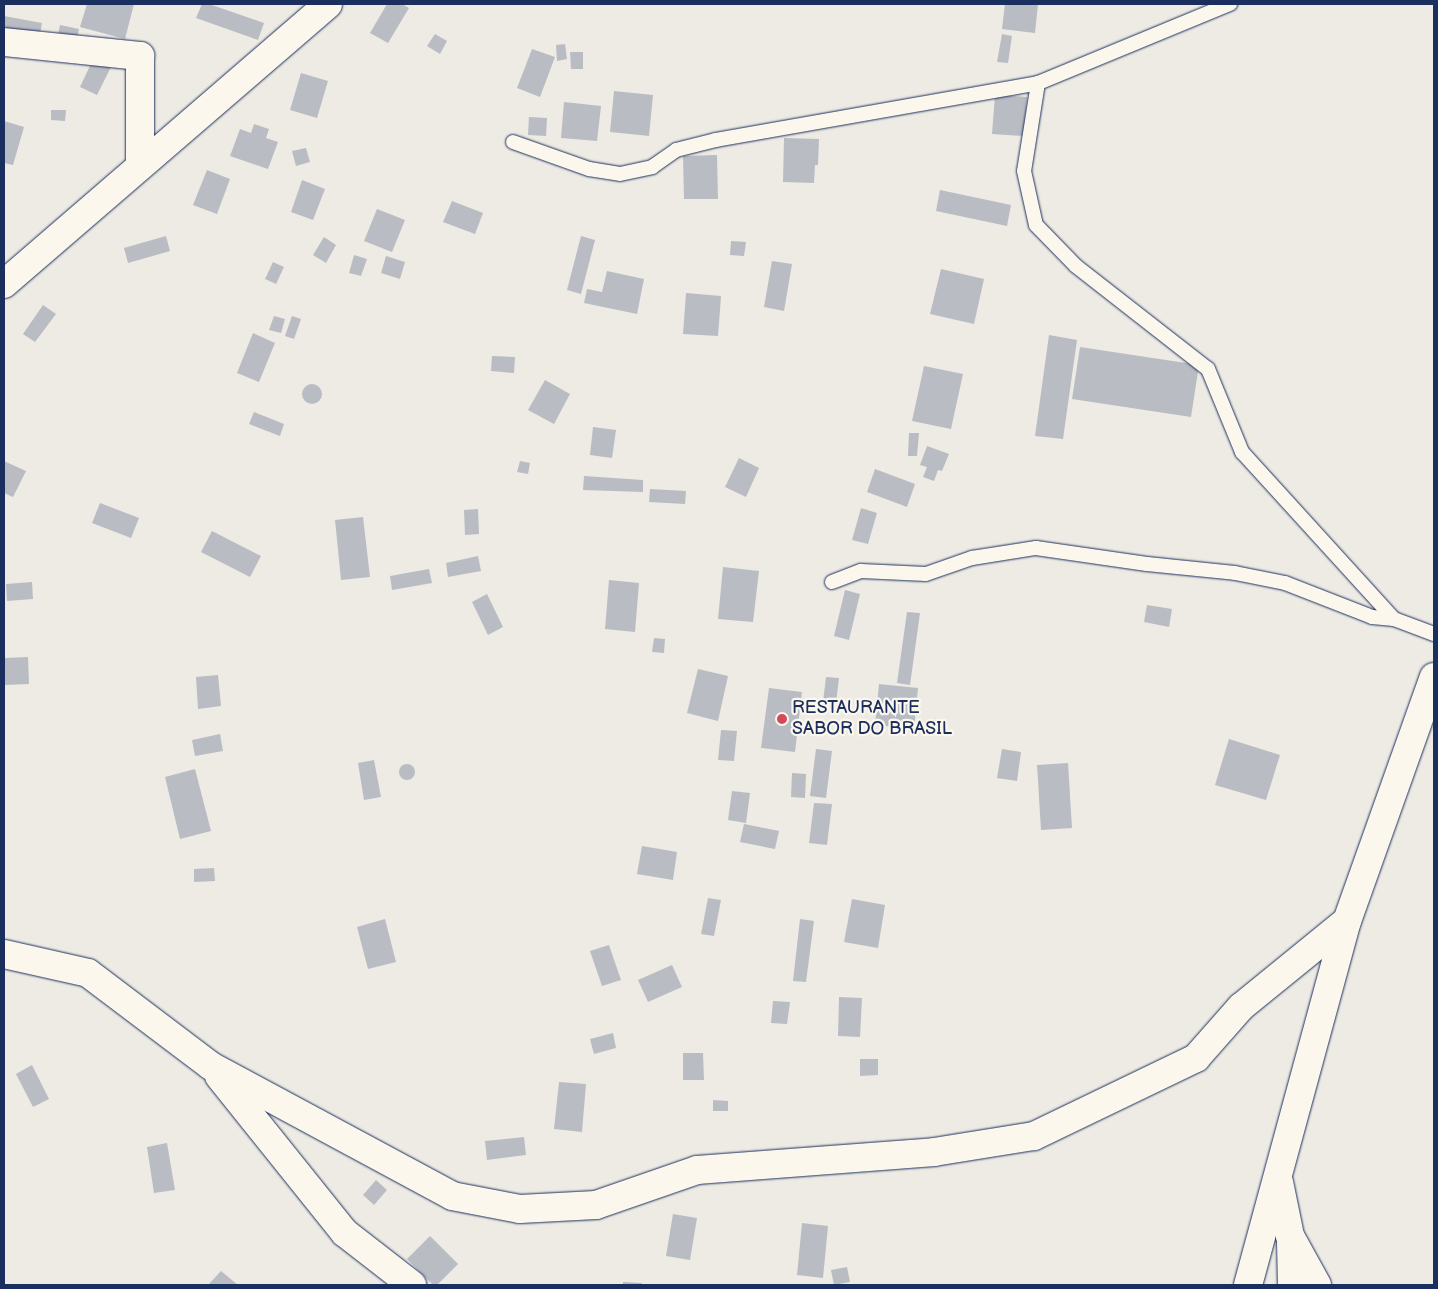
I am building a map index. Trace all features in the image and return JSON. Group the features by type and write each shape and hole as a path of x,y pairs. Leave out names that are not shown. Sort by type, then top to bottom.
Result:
{"street":[{"path":"4,284 328,4"},
{"path":"4,42 140,56 140,165"},
{"path":"1248,1285 1347,922 1434,677"},
{"path":"4,954 88,973 211,1066 452,1196 520,1210 596,1205 697,1170 934,1152 1034,1136 1196,1058 1241,1007 1347,922"},
{"path":"211,1066 345,1233 412,1285"},
{"path":"1278,1178 1290,1236 1292,1285"},
{"path":"1290,1236 1318,1285"}],"lane":[{"path":"513,142 589,169 620,174 652,167 676,150 716,140 1038,83 1230,4"},
{"path":"1038,83 1024,172 1036,225 1076,266 1208,369 1242,452 1394,619"},
{"path":"832,582 861,571 926,574 972,558 1036,548 1147,564 1235,573 1285,583 1372,617 1394,619 1434,634"}],"building":[{"path":"87,4 134,4 125,39 80,27"},
{"path":"202,4 209,4 264,23 258,40 196,18"},
{"path":"387,4 402,4 409,8 388,43 370,33"},
{"path":"1005,4 1038,4 1035,33 1002,29"},
{"path":"4,16 42,23 39,40 4,34"},
{"path":"60,25 79,29 76,43 57,40"},
{"path":"435,34 447,41 440,54 427,46"},
{"path":"1002,34 1012,36 1008,63 997,62"},
{"path":"565,44 567,59 557,61 556,45"},
{"path":"532,49 555,57 540,97 517,88"},
{"path":"570,52 583,52 583,69 571,69"},
{"path":"95,55 113,63 97,95 80,87"},
{"path":"301,73 328,81 317,118 290,110"},
{"path":"614,91 653,95 649,136 610,132"},
{"path":"995,95 1027,97 1024,136 992,134"},
{"path":"564,102 601,106 597,141 561,138"},
{"path":"51,110 66,110 65,121 51,120"},
{"path":"529,117 547,118 546,136 528,135"},
{"path":"4,121 24,127 13,165 4,163"},
{"path":"254,124 269,129 266,138 278,142 268,169 230,156 240,129 251,133"},
{"path":"784,138 819,139 818,165 815,165 814,183 783,182"},
{"path":"306,148 310,162 296,166 292,151"},
{"path":"717,155 718,199 684,199 683,156"},
{"path":"207,170 230,179 217,214 193,205"},
{"path":"302,180 325,189 313,220 291,212"},
{"path":"940,190 1011,205 1007,226 936,211"},
{"path":"452,201 483,213 475,234 443,222"},
{"path":"377,209 405,220 392,252 364,241"},
{"path":"166,236 170,251 128,263 124,248"},
{"path":"581,236 595,240 581,294 567,290"},
{"path":"324,237 336,245 326,263 313,255"},
{"path":"731,241 746,242 744,256 730,255"},
{"path":"354,255 367,259 361,276 349,273"},
{"path":"386,256 405,262 400,279 381,273"},
{"path":"772,261 792,264 784,311 764,307"},
{"path":"273,262 284,267 276,284 265,279"},
{"path":"941,269 984,279 974,324 930,314"},
{"path":"607,271 644,279 637,314 584,303 587,289 602,292"},
{"path":"686,293 721,296 718,336 683,334"},
{"path":"43,305 56,314 35,342 23,334"},
{"path":"274,316 285,319 281,333 269,330"},
{"path":"292,316 301,319 294,339 285,336"},
{"path":"253,333 275,343 259,382 237,373"},
{"path":"1049,335 1077,340 1063,439 1035,436"},
{"path":"1080,347 1199,365 1191,417 1072,399"},
{"path":"492,356 515,357 514,373 491,371"},
{"path":"924,366 963,374 951,429 912,421"},
{"path":"545,380 570,394 554,424 528,410"},
{"path":"312,384 319,387 322,394 319,401 312,404 305,401 302,394 305,387"},
{"path":"254,412 284,424 280,436 249,424"},
{"path":"593,427 616,430 612,458 590,455"},
{"path":"909,433 919,433 917,456 908,456"},
{"path":"927,446 949,454 942,471 938,470 934,481 923,477 927,467 920,465"},
{"path":"739,458 759,468 746,497 725,487"},
{"path":"4,461 26,471 13,497 4,493"},
{"path":"520,461 530,463 528,474 517,472"},
{"path":"875,469 915,484 907,507 867,492"},
{"path":"584,476 643,480 643,492 583,490"},
{"path":"650,489 686,491 685,504 649,502"},
{"path":"100,503 139,518 131,538 92,523"},
{"path":"861,508 877,513 868,544 852,540"},
{"path":"478,509 479,534 465,535 464,510"},
{"path":"363,517 370,577 341,580 335,520"},
{"path":"212,531 261,556 250,577 201,552"},
{"path":"478,556 481,571 448,577 446,563"},
{"path":"723,567 759,571 753,622 718,619"},
{"path":"429,569 432,583 392,590 390,576"},
{"path":"609,580 639,583 635,632 605,629"},
{"path":"32,582 33,599 7,601 6,584"},
{"path":"845,590 860,594 849,640 834,636"},
{"path":"487,594 503,627 488,635 472,602"},
{"path":"1147,605 1172,609 1169,627 1144,622"},
{"path":"907,612 920,613 910,685 897,683"},
{"path":"654,638 665,639 664,653 652,652"},
{"path":"28,657 29,684 4,685 4,658"},
{"path":"698,669 728,676 718,721 687,713"},
{"path":"218,675 221,706 198,709 196,677"},
{"path":"826,677 839,678 836,703 823,702"},
{"path":"879,684 918,688 914,729 875,725"},
{"path":"769,688 802,692 795,752 761,748"},
{"path":"721,730 737,731 734,761 718,760"},
{"path":"220,734 223,751 195,756 192,740"},
{"path":"1229,739 1280,755 1266,800 1215,785"},
{"path":"816,749 832,751 826,798 810,796"},
{"path":"1002,749 1021,752 1017,781 997,778"},
{"path":"374,760 381,797 364,800 358,763"},
{"path":"1068,763 1072,828 1041,830 1037,765"},
{"path":"407,764 413,766 415,772 413,778 407,780 401,778 399,772 401,766"},
{"path":"195,769 211,831 180,839 165,777"},
{"path":"792,773 806,774 805,798 791,797"},
{"path":"732,791 750,793 746,823 728,820"},
{"path":"814,803 832,804 827,845 809,843"},
{"path":"744,824 779,831 775,849 740,842"},
{"path":"642,846 677,852 673,880 637,874"},
{"path":"214,868 215,881 194,882 194,869"},
{"path":"708,898 721,900 714,936 701,934"},
{"path":"852,899 885,905 878,948 844,942"},
{"path":"385,919 396,962 368,969 357,927"},
{"path":"800,919 814,921 806,982 793,981"},
{"path":"609,945 621,980 602,986 590,951"},
{"path":"672,965 682,987 648,1002 638,980"},
{"path":"839,997 862,998 860,1037 838,1036"},
{"path":"773,1001 790,1002 787,1024 771,1023"},
{"path":"613,1033 616,1048 594,1054 590,1039"},
{"path":"683,1053 703,1053 704,1080 683,1080"},
{"path":"860,1059 878,1059 878,1075 860,1076"},
{"path":"32,1065 49,1099 33,1107 16,1074"},
{"path":"559,1082 586,1084 582,1132 554,1129"},
{"path":"713,1100 728,1101 728,1111 713,1111"},
{"path":"524,1137 526,1155 487,1160 485,1141"},
{"path":"167,1143 175,1190 154,1193 147,1147"},
{"path":"376,1180 387,1190 374,1205 363,1195"},
{"path":"673,1214 697,1218 690,1260 666,1256"},
{"path":"802,1223 828,1226 823,1278 797,1275"},
{"path":"430,1236 458,1264 437,1285 433,1285 407,1259"},
{"path":"847,1267 850,1282 834,1285 831,1270"},
{"path":"221,1271 238,1285 208,1285"},
{"path":"623,1282 642,1283 641,1285 623,1285"}],"place":[{"name":"RESTAURANTE SABOR DO BRASIL","path":"782,719"}]}
